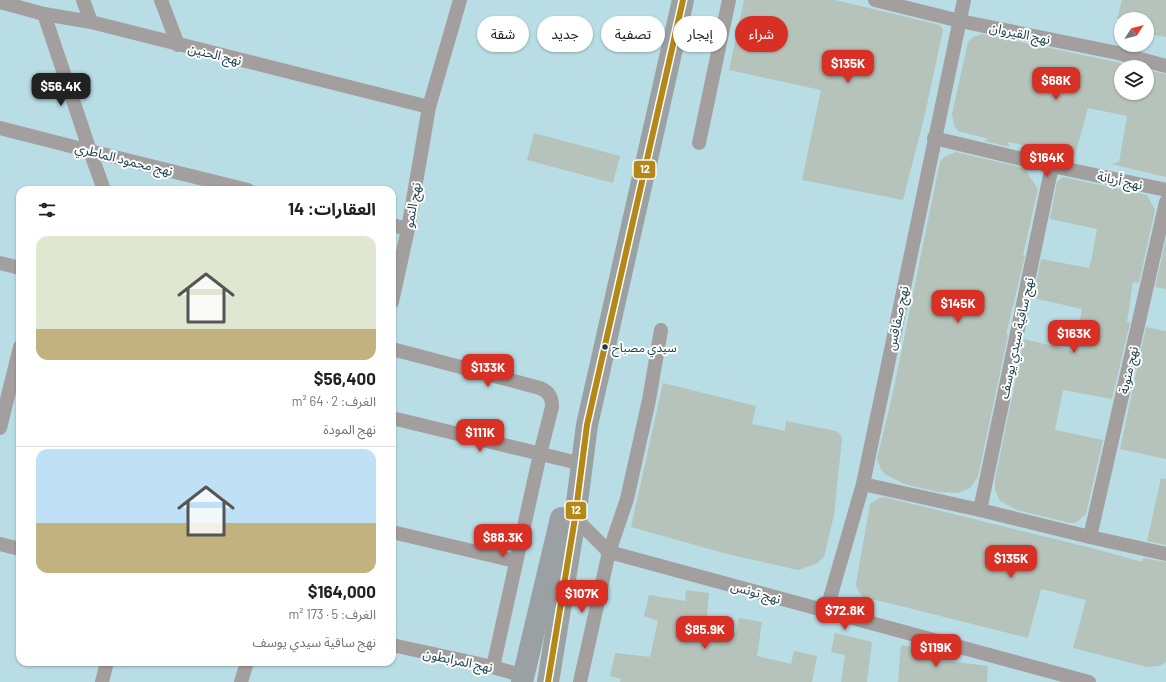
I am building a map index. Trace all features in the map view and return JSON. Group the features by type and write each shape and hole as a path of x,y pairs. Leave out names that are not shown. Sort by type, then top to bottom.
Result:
{"main road":[{"path":"548,682 587,424 682,0"},
{"path":"523,679 574,462 587,424"}],"street":[{"path":"83,0 91,22"},
{"path":"161,0 178,44"},
{"name":"نهج النمو","path":"396,284 408,229 429,107 460,0"},
{"path":"699,143 729,0"},
{"name":"نهج القيروان","path":"875,0 960,21 1118,53 1166,66"},
{"name":"نهج صفاقس","path":"826,612 863,484 964,0"},
{"name":"نهج الحنين","path":"0,2 44,14 91,22 429,107"},
{"path":"44,14 103,186"},
{"name":"نهج محمود الماطري","path":"0,128 232,186"},
{"name":"نهج أريانة","path":"934,138 1052,166 1166,190"},
{"name":"نهج ساقية سيدي يوسف","path":"980,510 1052,166"},
{"name":"نهج منوبة","path":"1090,537 1166,202"},
{"path":"396,226 408,229"},
{"path":"0,263 16,267"},
{"path":"580,682 609,552 626,499 649,400 661,330"},
{"path":"396,349 540,388 546,391 552,400 552,407 515,561 493,667"},
{"path":"0,428 5,385 16,357"},
{"path":"396,419 574,462"},
{"path":"863,484 1166,554"},
{"path":"574,518 609,552"},
{"path":"396,533 515,561"},
{"path":"1,546 16,548"},
{"name":"نهج تونس","path":"609,552 685,574 737,586 826,612 1088,682"},
{"name":"نهج المرابطون","path":"396,646 493,667 523,679"},
{"path":"102,682 106,666"},
{"path":"241,682 246,666"}],"building":[{"path":"744,0 835,0 940,25 943,30 925,114 903,200 802,180 821,90 729,70 735,42 735,52 788,52 788,16 741,16"},
{"path":"1122,0 1166,0 1166,37 1154,35 1154,12 1119,12"},
{"path":"982,34 1114,62 1114,100 1154,100 1154,71 1166,74 1166,177 1111,164 1119,162 1127,116 1088,108 1075,155 1007,142 1010,147 984,141 989,139 958,131 954,125 952,114 968,42 973,37"},
{"path":"534,133 620,156 613,183 527,160"},
{"path":"956,152 1024,168 1038,189 1023,255 1025,256 1006,335 1008,335 978,477 970,488 958,493 938,492 904,484 885,474 877,459 894,388 940,161 946,156"},
{"path":"1063,177 1147,195 1155,210 1139,283 1133,282 1127,322 1130,323 1112,399 1063,390 1055,430 1103,440 1086,514 1077,522 1070,523 1017,510 1000,501 995,490 995,480 1024,339 1074,351 1082,309 1033,298 1041,259 1089,268 1092,257 1097,229 1050,219 1057,182"},
{"path":"1166,240 1166,289 1155,287"},
{"path":"1146,327 1166,331 1166,459 1120,449"},
{"path":"663,383 756,406 752,424 785,431 786,421 836,431 841,435 842,439 834,515 824,557 816,564 798,570 727,554 631,527"},
{"path":"1161,478 1166,479 1166,545 1147,541"},
{"path":"884,497 1142,562 1143,558 1166,562 1166,662 1159,666 1147,667 1073,648 1086,600 1041,589 1028,638 863,597 857,589 856,584 870,504 879,498"},
{"path":"686,590 709,593 706,626 736,633 739,618 762,622 757,656 791,664 794,651 817,656 812,682 620,682 621,679 610,676 615,653 650,657 658,621 644,616 649,595 685,601"},
{"path":"835,633 872,642 867,682 841,682 845,655 831,652"},
{"path":"901,645 940,653 940,660 988,666 987,682 898,682"}],"transit line":[{"name":"12","path":"548,682 575,518 587,425 683,0"}],"place":[{"name":"سيدي مصباح","path":"605,347"}]}
